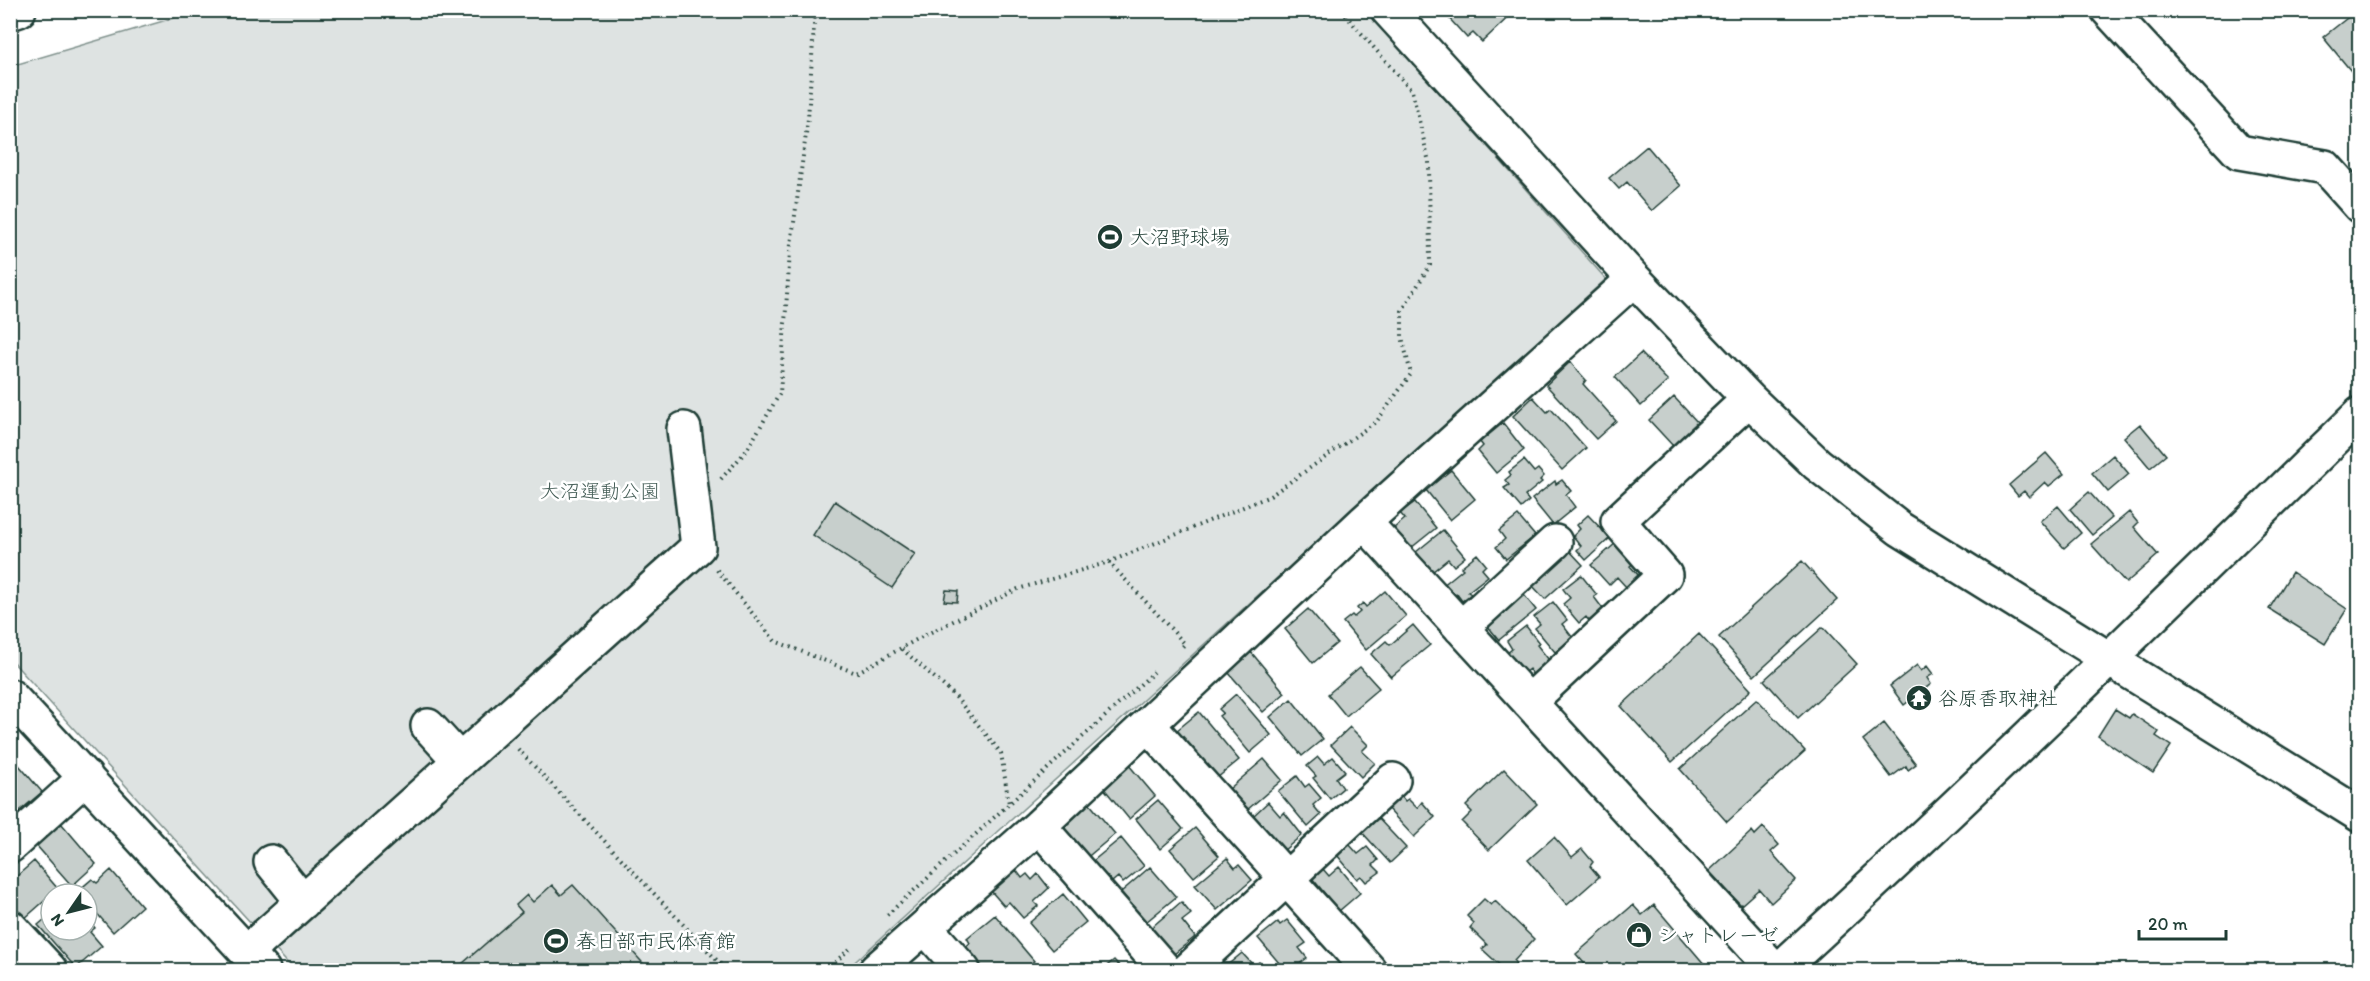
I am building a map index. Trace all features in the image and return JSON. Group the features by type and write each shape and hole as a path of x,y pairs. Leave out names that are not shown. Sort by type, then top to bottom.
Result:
{"street":[{"path":"10,13 19,10"},
{"path":"2108,10 2239,152 2325,166 2360,206"},
{"path":"1398,14 1634,279 1749,399 1817,464 1900,529 2360,815"},
{"path":"876,970 1039,826 1364,522 1634,279"},
{"path":"1529,702 1665,575 1618,521 1749,399"},
{"path":"1364,522 1777,970 1901,859 2360,414"},
{"path":"10,696 255,962 303,902 698,547 684,429"},
{"path":"1461,628 1555,542"},
{"path":"1148,725 1369,970"},
{"path":"428,726 460,761"},
{"path":"10,846 86,777"},
{"path":"1188,970 1393,780"},
{"path":"1039,826 1165,970"},
{"path":"271,862 303,902"},
{"path":"10,927 50,970"},
{"path":"925,927 963,970"}],"path":[{"path":"717,483 747,450 780,393 790,252 808,118 815,10"},
{"path":"698,547 775,641 856,673 926,635 1018,590 1110,562 1270,496 1377,421 1411,374 1402,337 1402,311 1430,265 1429,162 1412,91 1341,10"},
{"path":"1110,562 1185,644 1176,652"},
{"path":"902,649 954,695 1000,753 1009,804"},
{"path":"878,923 1158,668"},
{"path":"497,727 726,970"},
{"path":"826,970 861,939"}],"green space":[{"name":"大沼運動公園","path":"197,11 1366,11 1606,279 846,970 294,970 11,660 11,66"}],"building":[{"path":"1452,10 1516,10 1482,42 1473,33 1467,38 1447,16"},
{"path":"2356,11 2360,16 2360,82 2323,37"},
{"path":"1647,146 1681,186 1652,211 1627,182 1619,189 1609,178"},
{"path":"1641,353 1668,381 1641,406 1615,377"},
{"path":"1570,362 1586,380 1583,384 1616,421 1596,439 1546,385"},
{"path":"1533,397 1547,412 1551,409 1586,448 1562,470 1513,416"},
{"path":"1674,397 1699,424 1674,447 1649,420"},
{"path":"1503,423 1524,450 1496,473 1478,451 1483,446 1480,442"},
{"path":"2140,424 2166,455 2150,468 2124,437"},
{"path":"2046,453 2064,474 2049,486 2045,482 2029,497 2024,491 2018,496 2009,485"},
{"path":"2113,455 2129,474 2108,492 2092,473"},
{"path":"1524,460 1534,472 1538,469 1544,476 1540,480 1542,482 1525,496 1529,501 1521,508 1504,488 1509,485 1505,480 1511,475 1509,472"},
{"path":"1451,470 1475,499 1450,520 1426,490"},
{"path":"1562,480 1571,491 1566,495 1575,507 1553,525 1532,499 1555,481 1556,484"},
{"path":"2089,492 2112,518 2092,535 2070,509"},
{"path":"835,501 915,554 892,588 813,535"},
{"path":"1415,502 1436,528 1411,548 1394,528 1405,519 1400,513"},
{"path":"2058,506 2081,533 2064,548 2040,521"},
{"path":"2129,512 2138,523 2134,527 2158,555 2126,583 2091,544"},
{"path":"1588,515 1610,538 1586,560 1577,550 1581,546 1573,536 1580,529 1577,525"},
{"path":"1518,516 1535,536 1506,559 1496,547 1505,539 1499,531"},
{"path":"1443,530 1465,557 1454,566 1448,559 1432,572 1416,552"},
{"path":"1617,542 1635,562 1630,566 1640,577 1627,588 1617,577 1609,585 1591,565"},
{"path":"1568,549 1583,565 1545,599 1530,583"},
{"path":"1477,554 1486,565 1482,569 1488,576 1468,592 1471,594 1462,601 1457,594 1452,598 1442,586"},
{"path":"1802,561 1837,600 1754,676 1719,637"},
{"path":"2292,572 2347,609 2325,644 2269,609"},
{"path":"1581,575 1597,595 1594,597 1603,609 1589,621 1586,617 1579,623 1563,604 1570,598 1563,589"},
{"path":"946,590 958,591 957,602 944,601"},
{"path":"1520,590 1536,610 1499,640 1483,620"},
{"path":"1385,591 1406,616 1366,650 1343,622 1360,612 1357,608 1363,603 1366,607"},
{"path":"1553,602 1567,620 1562,624 1573,638 1555,652 1535,628 1540,624 1534,617"},
{"path":"1308,609 1337,643 1313,663 1285,629"},
{"path":"1413,625 1430,645 1391,677 1371,654 1386,641 1390,645"},
{"path":"1526,626 1549,660 1532,674 1529,669 1524,673 1507,653 1512,649 1507,641"},
{"path":"1823,627 1857,664 1798,718 1764,680"},
{"path":"1699,634 1751,690 1672,762 1621,706"},
{"path":"1251,652 1285,693 1263,712 1228,672"},
{"path":"1917,665 1921,671 1927,666 1933,674 1927,678 1931,684 1904,705 1890,686"},
{"path":"1360,667 1379,688 1346,716 1328,694"},
{"path":"1236,694 1271,735 1250,753 1219,716 1223,713 1219,709"},
{"path":"1291,699 1323,739 1302,756 1270,717"},
{"path":"1757,699 1805,751 1727,822 1680,769"},
{"path":"2115,709 2129,718 2132,714 2159,732 2156,736 2171,746 2153,773 2098,736"},
{"path":"1199,712 1239,760 1217,778 1176,731"},
{"path":"1884,723 1916,764 1908,770 1906,766 1891,777 1863,740"},
{"path":"1350,727 1368,745 1362,751 1375,763 1361,777 1331,745"},
{"path":"12,757 42,792 15,815 10,810"},
{"path":"1318,757 1324,764 1333,757 1345,771 1336,778 1343,788 1330,799 1313,778 1316,776 1307,766"},
{"path":"1264,759 1282,780 1247,810 1229,789"},
{"path":"1128,764 1155,796 1129,819 1102,786"},
{"path":"1504,769 1537,804 1489,850 1462,822 1472,812 1466,806"},
{"path":"1297,776 1305,787 1309,784 1321,798 1313,805 1321,815 1308,827 1278,791"},
{"path":"1401,796 1417,808 1422,802 1435,817 1414,837 1388,809"},
{"path":"1158,800 1183,829 1160,849 1136,819"},
{"path":"1268,802 1280,816 1284,812 1302,835 1283,851 1253,816"},
{"path":"1089,803 1115,834 1084,860 1058,829"},
{"path":"1376,816 1406,848 1390,863 1360,830"},
{"path":"61,823 96,864 76,882 68,882 36,845"},
{"path":"1763,827 1779,845 1771,852 1796,880 1771,903 1759,889 1741,905 1709,871 1752,831 1755,835"},
{"path":"1195,828 1219,856 1194,877 1170,849"},
{"path":"1554,837 1572,857 1582,849 1593,862 1590,866 1599,877 1567,905 1528,860"},
{"path":"1121,838 1144,866 1123,883 1118,877 1106,887 1088,865"},
{"path":"1349,844 1358,854 1367,847 1378,860 1373,865 1380,872 1366,882 1361,876 1357,879 1337,855"},
{"path":"1227,858 1235,868 1239,865 1252,880 1217,910 1195,885"},
{"path":"34,861 52,882 39,882 39,906 24,919 10,903 10,882"},
{"path":"1150,867 1176,897 1146,922 1121,892"},
{"path":"1339,867 1360,893 1339,911 1312,878 1323,869 1329,876"},
{"path":"111,870 142,906 113,932 99,916 98,882"},
{"path":"1016,870 1022,878 1027,874 1032,880 1038,874 1049,888 1034,902 1038,906 1023,918 1009,902 1004,906 991,891"},
{"name":"春日部市民体育館","path":"552,885 561,895 573,885 649,970 455,970 522,912 516,905 527,895 533,902"},
{"path":"1063,894 1086,922 1052,950 1029,923"},
{"path":"1484,899 1491,905 1495,901 1534,939 1514,961 1516,964 1510,970 1505,970 1482,949 1487,945 1470,928 1474,923 1467,916"},
{"path":"1181,902 1191,914 1182,921 1195,937 1174,954 1162,940 1157,944 1146,932"},
{"name":"シャトレーゼ","path":"1633,905 1642,915 1654,905 1705,965 1699,970 1590,970 1576,954"},
{"path":"995,915 1034,961 1023,970 985,970 965,947 970,943 967,938"},
{"path":"1287,920 1306,943 1299,948 1307,958 1292,970 1285,970 1258,938 1278,922 1280,925"},
{"path":"53,942 99,942 102,946 76,968"},
{"path":"1242,953 1254,966 1259,962 1267,970 1228,970 1225,967"},
{"path":"1114,960 1123,970 1102,970"}],"place":[{"name":"大沼野球場","path":"1110,237"},
{"name":"谷原香取神社","path":"1919,698"},
{"name":"シャトレーゼ","path":"1639,935"},
{"name":"春日部市民体育館","path":"556,941"}]}
